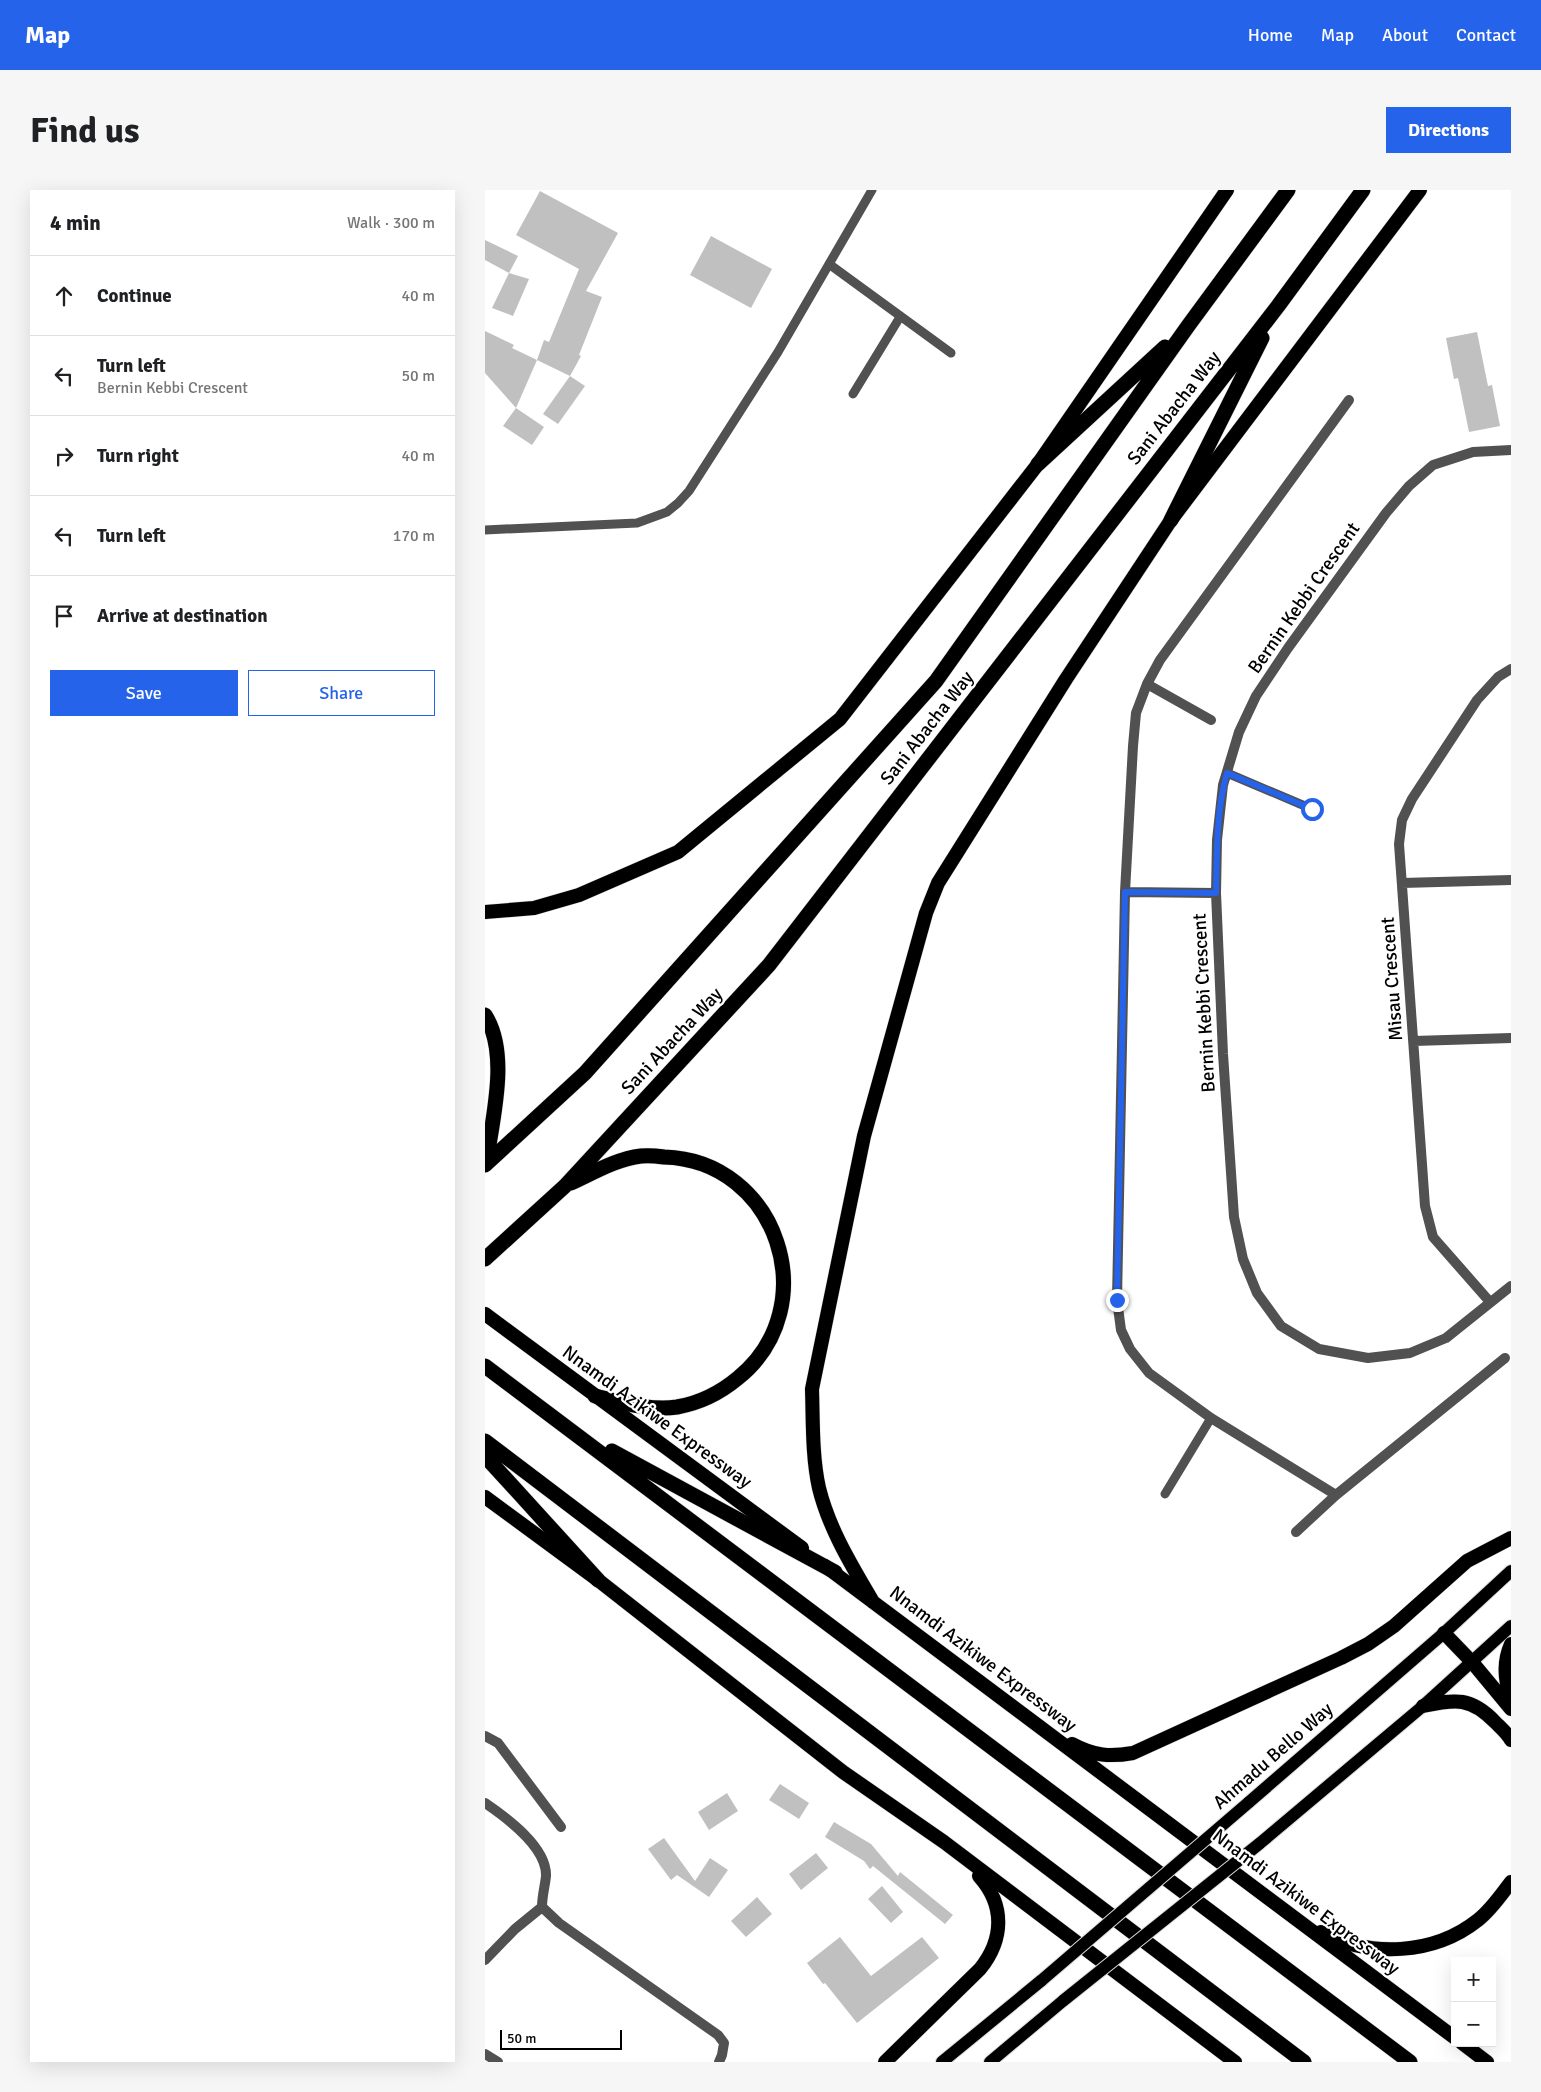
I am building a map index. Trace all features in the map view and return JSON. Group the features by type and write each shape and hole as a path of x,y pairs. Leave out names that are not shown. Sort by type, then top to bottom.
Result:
{"highway":[{"path":"485,912 534,908 579,895 678,852 841,719 1038,464 1227,190"},
{"name":"Sani Abacha Way","path":"486,1164 585,1073 936,681 1188,326 1288,190"},
{"name":"Sani Abacha Way","path":"485,1259 565,1186 769,965 1278,306 1363,190"},
{"path":"873,1602 841,1546 819,1488 813,1432 813,1389 866,1127 926,913 938,883 1066,679 1171,520 1419,190"},
{"path":"1171,520 1278,306"},
{"path":"1038,464 1188,326"},
{"path":"485,1015 492,1026 498,1052 496,1085 486,1164"},
{"path":"565,1186 619,1161 642,1156 685,1157 711,1166 735,1180 755,1199 779,1247 784,1286 782,1309 767,1345 751,1367 723,1390 700,1401 676,1407 648,1407 595,1396"},
{"name":"Nnamdi Azikiwe Expressway","path":"485,1314 835,1572 1036,1725 1451,2035"},
{"path":"485,1366 1410,2062"},
{"path":"565,1425 835,1572"},
{"path":"485,1441 1304,2062"},
{"path":"485,1456 598,1580"},
{"path":"485,1497 598,1580 843,1772 944,1842 1235,2062"},
{"path":"1036,1725 1078,1748 1096,1754 1114,1757 1146,1748 1368,1644 1394,1626 1467,1562 1511,1538"},
{"path":"1444,1633 1472,1662 1511,1709"},
{"path":"1511,1644 1505,1657 1505,1675 1511,1698"},
{"path":"1423,1706 1454,1701 1473,1704 1484,1711 1511,1740"},
{"path":"885,2062 980,1969 989,1958 997,1943 999,1924 995,1902 989,1886 944,1842"},
{"path":"1293,1917 1325,1934 1349,1942 1379,1950 1406,1950 1428,1945 1452,1936 1478,1920 1511,1882"},
{"path":"1211,2044 1228,2062"},
{"path":"1467,2047 1487,2062"}],"main road":[{"name":"Ahmadu Bello Way","path":"942,2062 1042,1980 1444,1633 1511,1571"},
{"path":"990,2062 1064,2000 1259,1844 1423,1706 1511,1626"}],"street":[{"path":"1336,1495 1211,1418 1149,1373 1130,1349 1121,1330 1117,1300 1125,892 1136,713 1147,684 1160,660 1349,400"},
{"name":"Bernin Kebbi Crescent","path":"1511,450 1473,452 1433,465 1409,486 1386,513 1293,640 1256,696 1239,732 1223,785 1217,840 1216,893 1234,1217 1243,1259 1257,1293 1281,1326 1319,1349 1367,1358 1410,1353 1446,1338 1511,1286"},
{"name":"Misau Crescent","path":"1490,1302 1433,1237 1425,1206 1399,844 1402,820 1412,799 1477,700 1498,677 1511,668"},
{"path":"1147,684 1211,720"},
{"path":"1402,883 1511,880"},
{"path":"1125,892 1216,893"},
{"path":"1414,1041 1511,1038"},
{"path":"1296,1532 1336,1495 1505,1358"},
{"path":"485,1736 498,1743 561,1827"},
{"path":"485,1803 505,1817 542,1855 546,1875 541,1907 515,1929 485,1960"},
{"path":"541,1907 559,1923 718,2034 724,2043 719,2062"},
{"path":"485,2054 498,2062"}],"lane":[{"path":"485,530 637,523 667,512 679,504 778,352 872,190"},
{"path":"829,264 951,353"},
{"path":"853,394 900,317"},
{"path":"1227,773 1312,809"},
{"path":"1165,1494 1211,1418"}],"building":[{"path":"540,191 618,233 586,291 602,297 579,355 581,356 570,376 537,360 544,340 549,342 579,269 516,235"},
{"path":"711,236 772,269 751,308 690,275"},
{"path":"485,240 518,256 509,273 485,260"},
{"path":"509,273 529,279 513,316 492,308"},
{"path":"485,331 514,345 512,348 537,360 516,408 485,373"},
{"path":"1477,332 1488,386 1492,385 1500,426 1469,432 1458,378 1454,379 1446,338"},
{"path":"570,376 585,386 558,424 543,414"},
{"path":"516,408 544,427 532,445 503,426"},
{"path":"780,1784 809,1803 799,1819 769,1800"},
{"path":"727,1793 738,1811 709,1830 698,1812"},
{"path":"834,1822 871,1844 898,1876 900,1872 953,1915 945,1924 873,1866 870,1869 864,1861 825,1837"},
{"path":"664,1838 695,1881 710,1858 728,1870 709,1897 677,1875 671,1880 648,1849"},
{"path":"816,1853 828,1868 801,1890 789,1874"},
{"path":"882,1886 903,1912 891,1923 868,1899"},
{"path":"757,1897 772,1914 746,1937 731,1921"},
{"path":"840,1937 871,1976 922,1937 939,1958 857,2023 807,1963"}],"route":[{"path":"1117,1300 1125,892 1216,893 1217,840 1223,785 1227,773 1312,809"}]}
